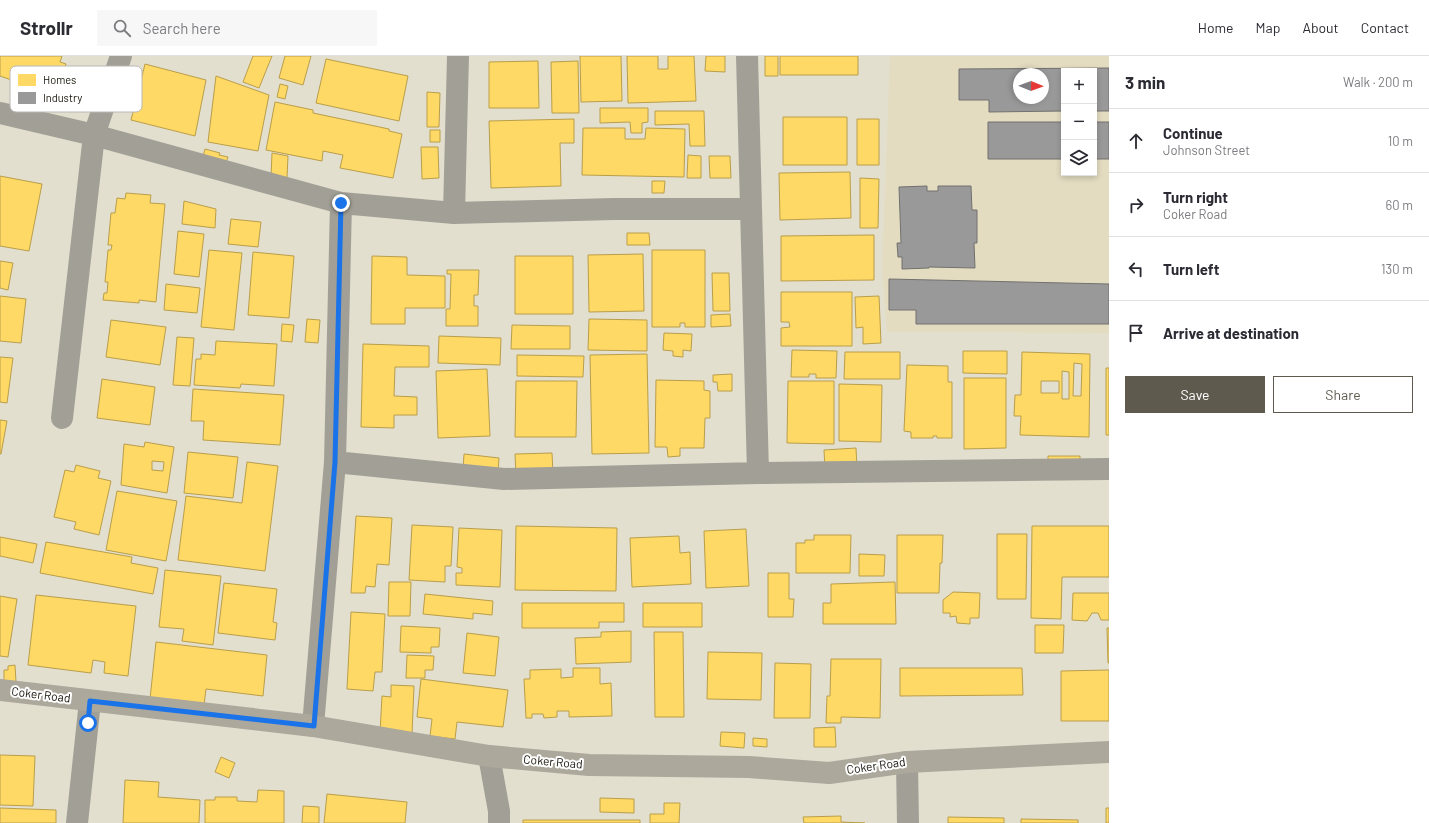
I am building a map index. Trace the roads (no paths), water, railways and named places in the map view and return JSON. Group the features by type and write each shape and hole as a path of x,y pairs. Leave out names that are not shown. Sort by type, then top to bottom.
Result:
{"main road":[{"name":"Coker Road","path":"0,690 314,726 489,756 589,765 749,766 829,773 907,762 1109,752"}],"street":[{"path":"118,66 121,56"},
{"path":"454,213 458,56"},
{"path":"747,56 758,473"},
{"path":"62,418 94,135 102,112"},
{"path":"0,113 94,135 341,203 454,213 751,209"},
{"path":"314,726 335,462 341,203"},
{"path":"335,462 504,479 758,473 1109,469"},
{"path":"77,823 90,701"},
{"path":"489,756 499,810 499,823"},
{"path":"907,762 908,823"}]}
